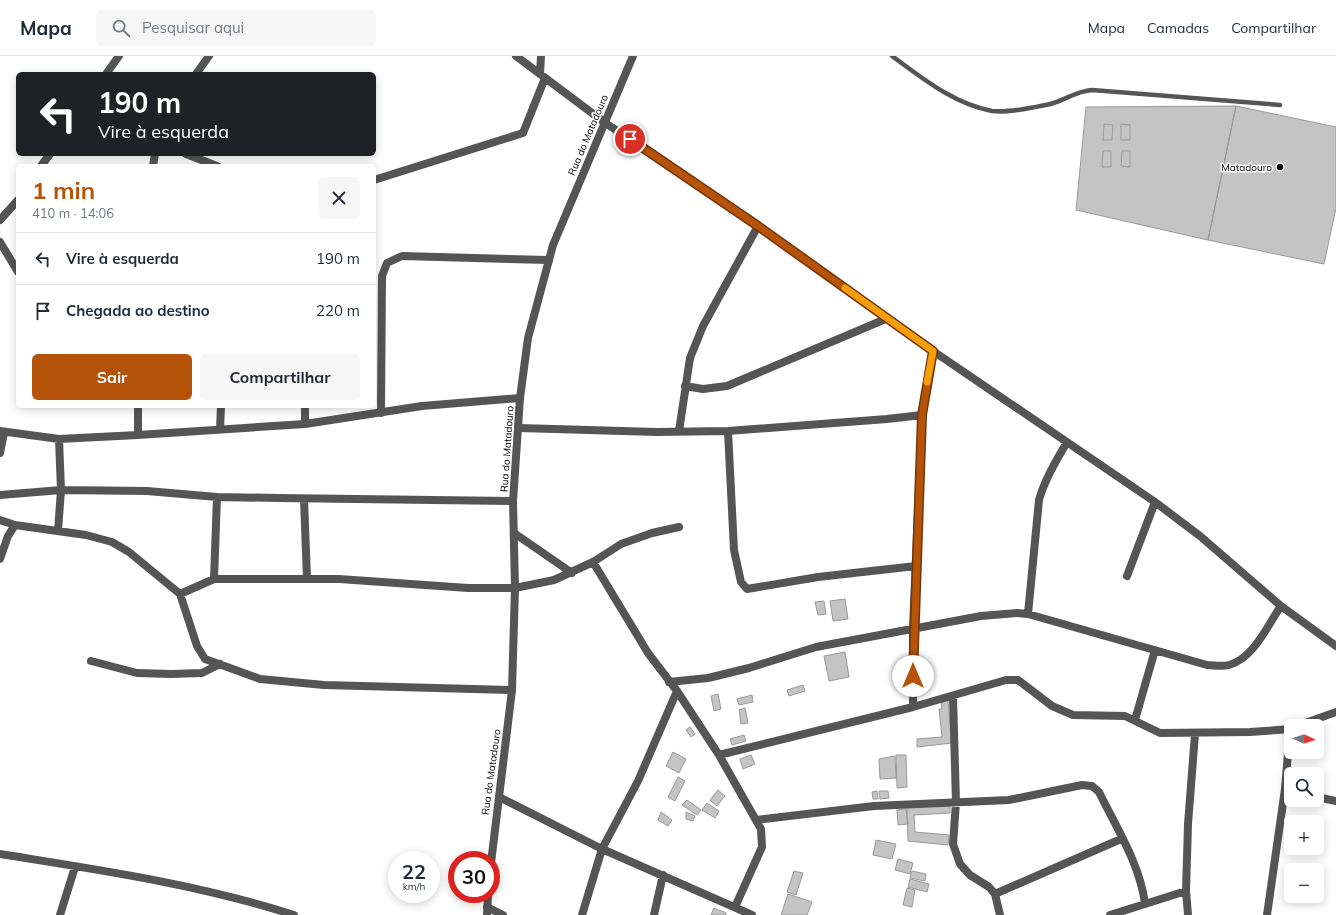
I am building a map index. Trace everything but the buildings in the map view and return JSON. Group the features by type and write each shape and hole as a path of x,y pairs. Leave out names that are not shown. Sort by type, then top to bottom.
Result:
{"street":[{"path":"107,72 119,56"},
{"path":"197,72 209,56"},
{"path":"516,56 523,59 604,122 758,226 933,351 1155,502 1200,536 1281,606 1336,646"},
{"path":"376,179 523,133 543,76 541,56"},
{"name":"Rua do Matadouro","path":"492,851 512,690 515,588 513,501 520,398 528,338 553,245 632,56"},
{"path":"191,156 212,164"},
{"path":"0,220 16,202"},
{"path":"679,431 690,358 703,326 758,226"},
{"path":"0,242 16,269"},
{"path":"381,413 382,276 387,263 402,256 549,260"},
{"path":"685,386 703,389 727,386 888,318"},
{"path":"913,707 913,629 922,415 933,351"},
{"path":"0,453 2,432 59,439 138,435 305,424 422,406 520,398"},
{"path":"138,408 138,435"},
{"path":"220,429 221,408"},
{"path":"305,408 305,424"},
{"path":"519,428 657,432 728,430 886,419 922,415"},
{"path":"728,430 734,550 741,582 747,588 818,577 916,566"},
{"path":"58,531 61,490 59,439"},
{"path":"1028,614 1039,500 1052,468 1067,442"},
{"path":"0,495 61,490 147,491 217,497 513,501"},
{"path":"214,579 217,497"},
{"path":"304,499 307,579"},
{"path":"1127,576 1155,502"},
{"path":"0,520 14,525 86,535 112,542 134,556 180,594 198,646 205,659 260,679 324,685 512,690"},
{"path":"0,559 8,536 14,525"},
{"path":"180,594 214,579 339,579 468,588 515,588 554,580 593,562 621,544 652,533 678,527"},
{"path":"514,533 572,573"},
{"path":"593,562 648,653 677,691 719,755 756,820 763,838 762,847 735,907"},
{"path":"670,682 708,678 749,668 816,647 981,616 1017,613 1028,614 1207,665 1227,665 1240,661 1252,650 1281,606"},
{"path":"1135,720 1155,650"},
{"path":"92,661 137,673 171,674 202,673 220,664"},
{"path":"719,755 913,707 1006,680 1018,680 1052,706 1073,715 1125,716 1135,720 1149,729 1160,733 1195,734 1284,729"},
{"path":"582,915 602,849 638,781 677,691"},
{"path":"953,696 956,802 953,844 960,864 970,875 989,887 995,894 1000,915"},
{"path":"1317,719 1336,712"},
{"path":"1188,915 1186,891 1188,824 1195,734"},
{"path":"756,820 874,806 1009,800 1082,785 1092,786 1099,792 1133,862 1143,891 1145,904"},
{"path":"499,797 602,849 748,914"},
{"path":"1324,798 1336,801"},
{"path":"1267,915 1285,807"},
{"path":"995,894 1121,839"},
{"path":"0,854 174,884 266,906 294,915"},
{"path":"60,915 75,867"},
{"path":"654,915 662,875"},
{"path":"1115,914 1186,891"},
{"path":"487,911 503,915"}],"lane":[{"path":"892,56 952,98 992,111 1020,110 1057,103 1075,93 1092,90 1280,105"}],"slow traffic":[{"path":"845,288 933,351 927,382"}],"place":[{"name":"Matadouro","path":"1280,167"}],"route":[{"path":"630,139 758,226 933,351 922,415 913,676"}]}
